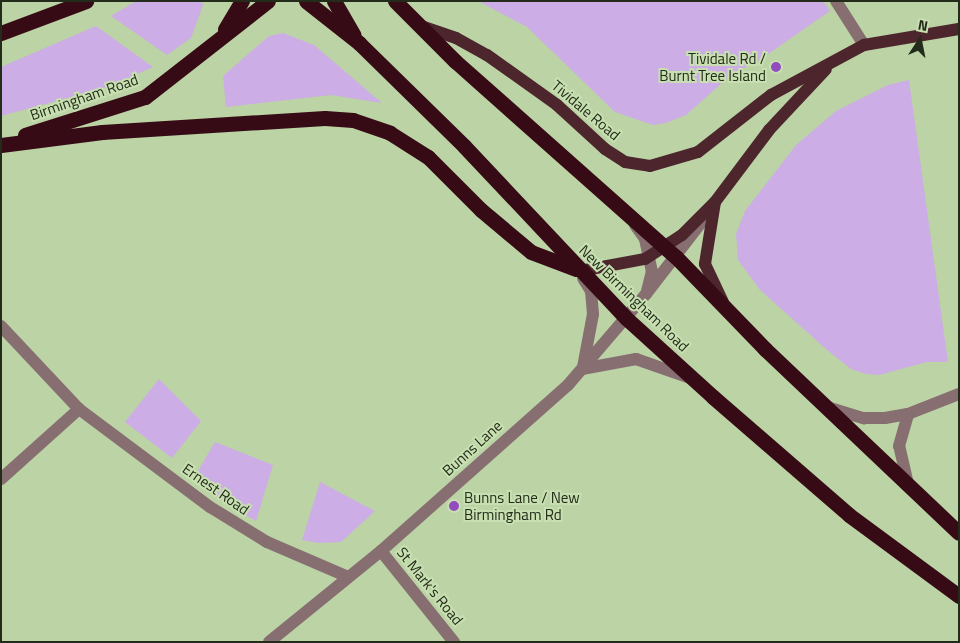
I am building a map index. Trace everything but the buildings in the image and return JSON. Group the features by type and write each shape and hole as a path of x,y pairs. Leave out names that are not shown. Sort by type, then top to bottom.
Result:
{"highway":[{"path":"1,34 86,1"},
{"path":"216,43 242,1"},
{"name":"Birmingham Road","path":"1,144 145,97 268,1"},
{"name":"New Birmingham Road","path":"306,1 359,42 464,146 626,318 849,516 959,596"},
{"path":"334,1 359,42"},
{"path":"401,5 421,26 670,252 825,406 959,534"},
{"path":"1,144 102,132 324,118 353,120 390,133 428,157 481,210 531,252 580,271"}],"main road":[{"name":"Tividale Road","path":"421,26 456,38 487,55 557,105 605,149 625,162 650,166 698,152 765,98 864,45 959,29"},
{"name":"Tividale Road","path":"715,202 769,130 835,59"},
{"path":"715,202 705,264 723,303"},
{"path":"580,271 670,252"}],"street":[{"path":"836,1 864,45"},
{"name":"Bunns Lane","path":"269,642 346,576 381,551 582,369 646,294 670,252 715,202"},
{"path":"624,211 645,239 652,271 646,294"},
{"path":"580,271 591,291 593,314 582,369 636,359 697,380"},
{"name":"Ernest Road","path":"1,326 78,409 210,507 267,542 346,576"},
{"path":"825,406 864,418 908,414 959,394"},
{"path":"1,480 78,409"},
{"path":"908,414 899,446 908,484"},
{"name":"St Mark's Road","path":"381,551 454,642"}],"shaded area":[{"path":"136,1 202,1 203,5 191,38 167,55 111,16"},
{"path":"478,1 823,1 830,11 758,61 733,73 686,115 666,123 653,125 615,112 527,27"},
{"path":"96,26 153,67 105,88 1,116 1,67"},
{"path":"283,33 314,45 382,103 331,95 226,107 223,76 269,36"},
{"path":"909,80 948,362 927,362 879,375 866,374 851,369 827,350 760,290 738,260 736,234 745,211 796,145 836,111 888,85"},
{"path":"159,379 201,421 172,458 125,422"},
{"path":"215,442 273,465 256,521 221,501 195,476"},
{"path":"320,482 375,511 341,542 318,543 302,540"}],"place":[{"name":"Tividale Rd / Burnt Tree Island","path":"776,67"},
{"name":"Bunns Lane / New Birmingham Rd","path":"454,506"}]}
